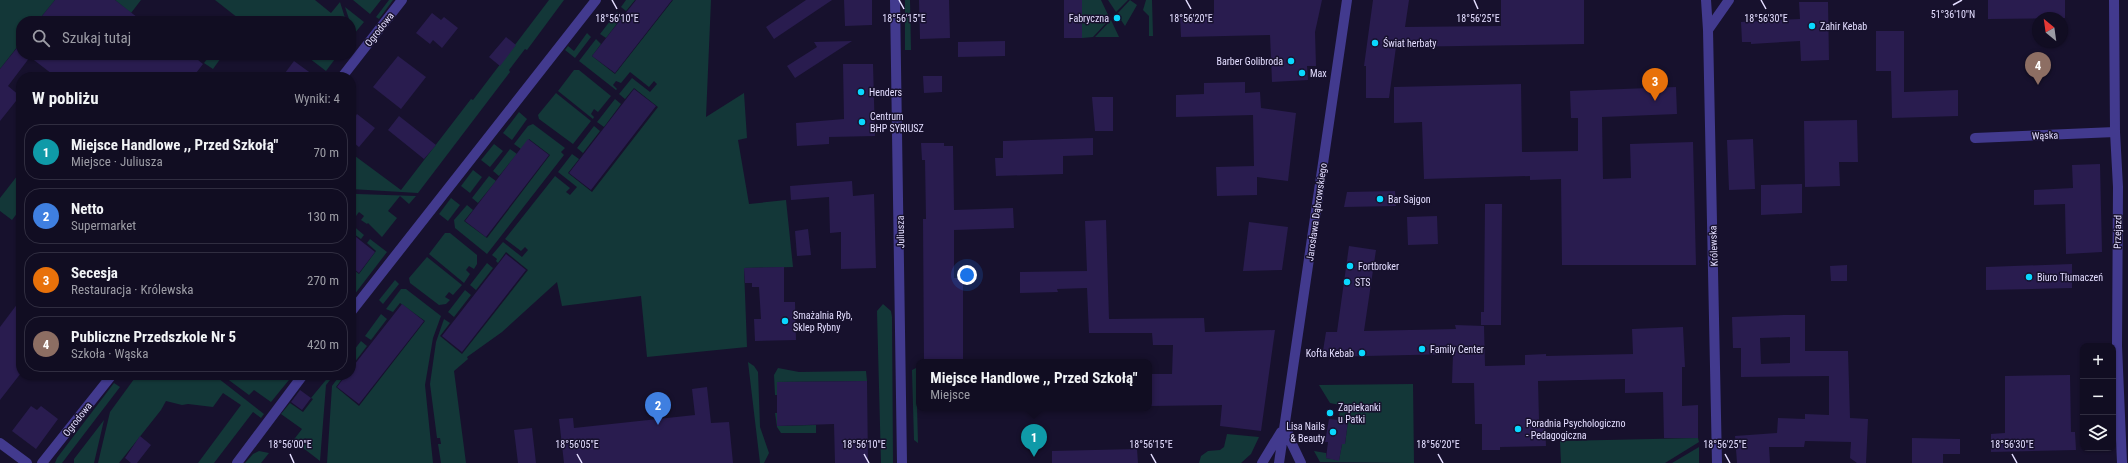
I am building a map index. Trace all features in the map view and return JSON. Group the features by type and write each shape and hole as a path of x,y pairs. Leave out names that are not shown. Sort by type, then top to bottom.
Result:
{"street":[{"name":"Ogrodowa","path":"356,59 402,0"},
{"path":"356,306 596,0"},
{"name":"Juliusza","path":"895,0 902,463"},
{"name":"Jarosława Dąbrowskiego","path":"1279,463 1347,0"},
{"name":"Królewska","path":"1706,0 1708,30 1717,463"},
{"path":"1708,30 1729,0"},
{"name":"Przejazd","path":"2114,0 2115,132 2118,186 2117,346 2122,463"},
{"name":"Ogrodowa","path":"346,72 355,60"},
{"name":"Wąska","path":"1976,138 2115,132"},
{"name":"Ogrodowa","path":"42,463 108,380"},
{"path":"237,463 299,380"},
{"path":"1262,463 1273,449 1285,425"},
{"name":"Jarosława Dąbrowskiego","path":"1285,425 1301,463"},
{"path":"0,443 27,463"}],"green space":[{"path":"0,0 55,0 42,16 16,16 16,48 0,69"},
{"path":"115,0 141,0 131,13"},
{"path":"215,0 315,0 331,13 340,2 344,16 253,16 235,16"},
{"path":"353,0 381,0 370,14"},
{"path":"389,0 393,0 379,19 376,17"},
{"path":"549,0 564,0 527,50 525,49 509,70 510,72 418,193 356,189 356,157 401,190 471,99 473,100"},
{"path":"626,0 635,0 626,11 621,7"},
{"path":"673,0 711,0 706,117 744,93 747,138 738,140 749,204 786,200 793,267 744,268 747,347 647,357 641,296 562,306 557,282 502,332 467,357 468,359 454,371 466,463 441,463 438,444 441,444 440,438 437,438 430,384 436,342 444,319 450,323 440,336 462,354 528,270 506,252 498,263 496,261 497,259 492,255 503,242 522,257 528,250 525,247 521,251 505,239 555,176 570,188 566,192 570,195 577,187 558,172 572,154 579,159 568,173 592,192 658,107 634,88 625,99 619,94 632,78 650,92 657,84 654,81 649,87 630,72 621,83 616,81 613,85 617,89 616,90 579,61 596,39 601,44 592,56 615,74"},
{"path":"905,0 910,0 911,50 905,50"},
{"path":"1082,0 1101,0 1110,19 1093,37 1082,38"},
{"path":"1108,0 1128,0 1116,12"},
{"path":"1130,0 1137,5 1125,26 1117,14"},
{"path":"1146,0 1152,0 1153,36 1149,36 1149,16 1143,10"},
{"path":"345,7 364,22 356,32 356,16 348,16"},
{"path":"617,12 623,16 606,38 600,34"},
{"path":"1111,20 1119,37 1095,37"},
{"path":"587,33 591,37 575,58 565,50 568,46 574,51"},
{"path":"206,60 219,60 213,69 204,63"},
{"path":"312,60 334,60 326,71"},
{"path":"574,70 579,70 611,96 598,112 594,109 591,114 594,117 593,119 558,91"},
{"path":"556,93 591,121 573,144 539,119 538,115"},
{"path":"615,99 621,104 604,127 597,122"},
{"path":"519,112 527,119 512,140 503,133"},
{"path":"533,124 565,148 561,152 564,155 487,254 455,228 454,220 467,205 473,210 464,221 487,238 550,155 529,139 521,149 514,144 528,126"},
{"path":"594,126 600,131 583,153 577,148"},
{"path":"494,144 503,151 490,167 481,160"},
{"path":"510,149 517,154 499,176 493,171"},
{"path":"473,170 482,177 470,193 461,186"},
{"path":"489,176 496,181 478,203 472,198"},
{"path":"16,177 16,215 12,220 0,211 0,198"},
{"path":"356,194 416,196 409,204 400,196 388,211 397,218 382,237 368,223 367,224 361,220 364,216 359,212 356,216"},
{"path":"451,198 460,205 448,221 439,214"},
{"path":"356,228 364,235 361,239 356,236"},
{"path":"445,233 450,233 477,255 477,264 474,269 469,266 466,270 470,274 464,283 429,254"},
{"path":"370,239 387,252 356,292 356,272 359,274 376,251 367,243"},
{"path":"427,257 462,285 453,295 449,292 445,297 450,300 446,304 439,305 410,283 409,278"},
{"path":"487,263 493,268 476,290 470,285"},
{"path":"395,280 399,284 383,304 379,300"},
{"path":"401,289 406,289 441,316 433,338 425,385 433,463 327,463 332,386 336,380 341,380 336,387 359,406 425,321 400,303 393,312 386,309"},
{"path":"465,290 471,295 454,317 448,312"},
{"path":"883,304 891,311 892,317 893,463 881,463 877,311"},
{"path":"381,314 387,319 371,340 365,336"},
{"path":"361,341 367,346 356,360 356,348"},
{"path":"748,362 754,366 758,372 760,427 769,453 764,463 760,463"},
{"path":"778,368 799,372 866,371 867,381 777,382 777,395 775,395 774,375"},
{"path":"916,368 918,443 914,440 912,370"},
{"path":"133,380 220,380 264,414 261,418 253,412 214,463 198,463 241,405 223,393 213,407 188,404 182,405 166,401 161,410 119,463 98,463 110,412"},
{"path":"229,380 289,380 271,402 254,390 249,395"},
{"path":"326,380 330,380 326,385 320,461 298,444 296,445 292,442 302,429 281,414 290,403 303,412 313,399 311,398"},
{"path":"114,383 120,387 62,463 55,463 57,458"},
{"path":"1413,384 1414,463 1320,462 1314,451 1326,453 1326,458 1339,460 1342,444 1345,444 1348,421 1339,420 1340,405 1330,403 1319,385"},
{"path":"775,413 777,413 777,426 816,425 816,433 781,433 777,427"},
{"path":"104,420 94,463 74,463 74,459"},
{"path":"1227,434 1259,437 1251,454 1241,463 1199,463 1201,456 1208,451 1220,450 1224,447"},
{"path":"1698,438 1699,442 1665,463 1561,463 1560,441"},
{"path":"1699,447 1699,463 1672,463"},
{"path":"259,451 269,453 261,463 245,463 253,454"}],"building":[{"path":"55,0 115,0 136,16 42,16"},
{"path":"636,0 672,0 615,73 592,56"},
{"path":"806,0 832,0 774,39 766,27"},
{"path":"844,0 872,0 872,25 845,26"},
{"path":"919,0 949,0 950,38 920,39"},
{"path":"1064,0 1082,0 1082,38 1064,38"},
{"path":"1214,0 1322,0 1315,32 1316,66 1307,66 1308,80 1272,82 1270,35 1181,37 1180,15 1214,13"},
{"path":"1373,0 1409,0 1405,27 1501,26 1501,0 1584,0 1584,44 1396,47 1389,98 1366,98 1366,66 1364,66"},
{"path":"1988,0 2065,0 2065,12 2032,12 2032,18 1988,19"},
{"path":"1799,2 1828,2 1829,60 1801,61 1800,41 1751,44 1751,42 1742,42 1741,22 1800,19"},
{"path":"432,13 441,20 444,17 458,28 442,48 433,40 430,44 416,33"},
{"path":"1876,31 1904,31 1904,92 1958,90 1958,116 1892,118 1891,71 1876,71"},
{"path":"506,37 516,45 500,66 489,57"},
{"path":"852,41 795,78 787,66 817,47 814,42"},
{"path":"1005,41 1005,56 958,57 958,42"},
{"path":"16,49 16,60 28,60 19,72 16,72 16,75 8,86 16,93 16,101 0,121 0,69"},
{"path":"398,56 426,77 401,109 373,87"},
{"path":"34,60 198,60 203,64 197,72 50,72"},
{"path":"294,61 309,72 286,72"},
{"path":"843,64 873,64 875,136 829,137 829,144 797,146 796,123 844,119"},
{"path":"923,76 942,76 942,92 924,93"},
{"path":"1245,82 1245,93 1260,92 1261,108 1296,113 1288,181 1257,177 1257,195 1217,196 1216,167 1254,166 1253,115 1176,117 1176,95 1204,94 1204,83"},
{"path":"1521,84 1522,152 1578,151 1578,118 1571,118 1570,91 1676,87 1677,114 1602,117 1603,179 1631,178 1630,144 1693,142 1696,265 1562,265 1561,179 1530,180 1530,176 1424,179 1422,122 1394,123 1394,87"},
{"path":"634,89 656,106 591,190 569,173"},
{"path":"1092,97 1113,97 1113,131 1095,131"},
{"path":"357,114 375,128 359,147 356,145"},
{"path":"399,116 436,145 424,159 388,130"},
{"path":"1857,120 1858,162 1839,162 1840,186 1805,187 1804,121"},
{"path":"1093,138 1093,155 1063,156 1063,174 996,176 995,158 1003,158 1003,141"},
{"path":"528,139 549,155 486,237 465,221"},
{"path":"1753,139 1755,189 1729,190 1727,140"},
{"path":"921,143 944,143 944,146 953,146 954,210 1013,208 1014,228 954,230 954,278 963,278 963,359 924,359 923,219 926,219 925,160 922,160"},
{"path":"2100,164 2102,252 2066,254 2065,204 2034,205 2034,190 2073,188 2072,165"},
{"path":"852,181 853,196 874,194 876,268 841,269 841,232 830,233 829,197 791,200 790,186"},
{"path":"1802,184 1802,213 1761,215 1761,185"},
{"name":"Bar Sajgon","path":"1395,191 1396,206 1344,207 1347,192"},
{"path":"1485,204 1502,204 1501,325 1481,325 1481,312 1484,312"},
{"path":"1437,216 1438,244 1408,245 1407,217"},
{"path":"1106,220 1109,319 1204,318 1205,332 1275,330 1261,431 1220,426 1222,405 1152,406 1152,374 1172,374 1173,345 1153,345 1152,333 1089,333 1087,288 1057,289 1058,292 1020,293 1020,272 1087,271 1085,221"},
{"path":"1249,222 1288,227 1282,270 1243,271"},
{"path":"808,229 811,255 797,256 795,231"},
{"path":"356,237 375,252 359,273 356,271"},
{"path":"1349,246 1376,250 1364,331 1456,329 1455,325 1484,326 1485,366 1525,365 1525,355 1633,354 1632,329 1683,327 1685,367 1682,367 1682,406 1698,405 1698,438 1664,438 1663,392 1625,393 1625,379 1538,381 1539,420 1545,420 1546,446 1500,447 1500,450 1482,450 1482,424 1475,424 1474,383 1452,383 1453,354 1322,357 1326,332 1337,332"},
{"path":"506,254 526,270 462,352 442,336"},
{"name":"Biuro Tłumaczeń","path":"2072,264 2072,288 1986,290 1986,267"},
{"path":"1847,265 1847,281 1831,281 1830,266"},
{"path":"784,267 784,302 795,302 796,340 755,341 754,319 761,319 759,287 752,287 752,283 745,283 744,268"},
{"path":"402,304 424,321 359,404 337,387 342,380 356,380 356,363"},
{"path":"16,306 16,379 0,400 0,327"},
{"path":"1805,315 1805,351 1848,351 1850,418 1868,419 1866,463 1857,463 1850,458 1851,442 1805,441 1804,447 1769,447 1770,463 1737,463 1735,436 1777,433 1778,418 1805,419 1805,414 1829,415 1829,376 1741,377 1741,348 1733,348 1732,317","holes":["1790,337 1790,363 1761,364 1760,338"]},
{"path":"2070,375 2071,432 2075,432 2076,450 1991,452 1991,434 2005,433 2005,376"},
{"path":"867,381 868,463 835,463 834,424 777,426 777,382"},
{"path":"707,387 711,423 729,422 733,463 564,463 559,419 573,418 574,428 695,415 692,389"},
{"path":"300,390 311,398 302,410 291,402"},
{"path":"31,406 37,410 41,406 58,419 36,449 12,431"},
{"path":"1329,419 1348,421 1345,444 1342,444 1339,461 1326,458 1328,442 1325,442"},
{"path":"532,428 536,463 518,463 514,430"},
{"path":"140,436 151,445 137,463 131,463 125,458"},
{"path":"1912,438 1960,439 1960,454 1943,454 1943,463 1912,463"},
{"path":"1137,449 1138,463 1052,463 1052,451"}],"place":[{"name":"Fabryczna","path":"1117,18"},
{"name":"Zahir Kebab","path":"1812,26"},
{"name":"Świat herbaty","path":"1375,43"},
{"name":"Barber Golibroda","path":"1291,61"},
{"name":"Max","path":"1302,73"},
{"name":"Publiczne Przedszkole Nr 5","path":"2038,85"},
{"name":"Henders","path":"861,92"},
{"name":"Secesja","path":"1655,101"},
{"name":"Centrum BHP SYRIUSZ","path":"862,122"},
{"name":"Bar Sajgon","path":"1380,199"},
{"name":"Fortbroker","path":"1350,266"},
{"name":"Biuro Tłumaczeń","path":"2029,277"},
{"name":"STS","path":"1347,282"},
{"name":"Smażalnia Ryb, Sklep Rybny","path":"785,321"},
{"name":"Family Center","path":"1422,349"},
{"name":"Kofta Kebab","path":"1362,353"},
{"name":"Zapiekanki u Patki","path":"1330,413"},
{"name":"Netto","path":"658,425"},
{"name":"Poradnia Psychologiczno - Pedagogiczna","path":"1518,429"},
{"name":"Lisa Nails & Beauty","path":"1333,432"},
{"name":"Miejsce Handlowe ,, Przed Szkołą\"","path":"1034,457"}]}
